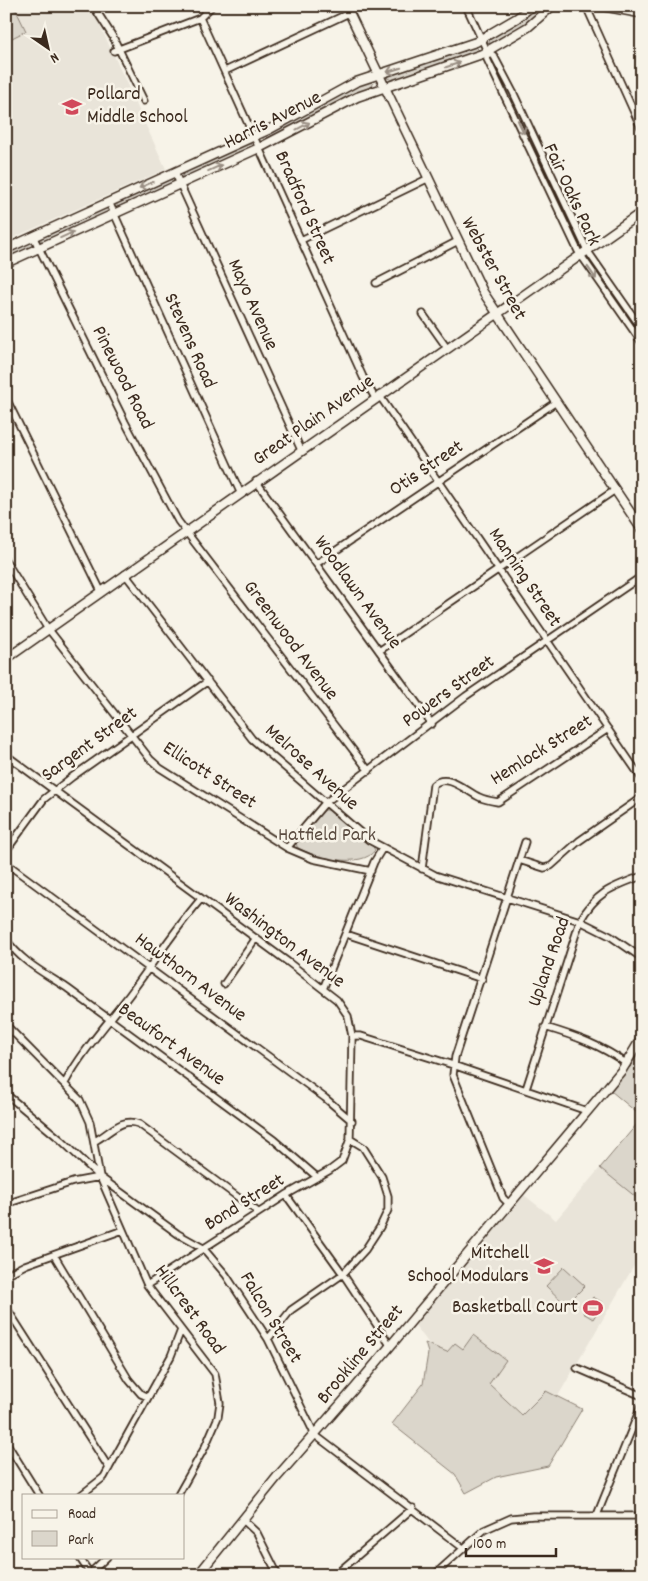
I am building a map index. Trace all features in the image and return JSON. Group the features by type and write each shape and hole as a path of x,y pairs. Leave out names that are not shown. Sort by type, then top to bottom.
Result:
{"main road":[{"path":"605,6 642,12"}],"street":[{"path":"116,50 200,18 212,6"},
{"name":"Fair Oaks Park","path":"466,6 487,51 487,59 508,99 544,178 583,253 642,343"},
{"name":"Harris Avenue","path":"6,249 254,136 351,85 378,74 455,50 481,39 517,18 532,6"},
{"name":"Harris Avenue","path":"6,263 259,148 350,100 384,86 460,62 487,51 528,27 552,6"},
{"path":"586,6 642,130"},
{"path":"94,7 144,101"},
{"path":"225,72 348,10"},
{"name":"Webster Street","path":"348,10 427,179 479,284 496,313 642,530"},
{"name":"Bradford Street","path":"200,18 363,376 377,396"},
{"name":"Fair Oaks Park","path":"487,51 494,56 515,96 551,174 583,253 642,329"},
{"path":"508,99 515,96"},
{"name":"Mayo Avenue","path":"175,173 301,450"},
{"path":"544,178 551,174"},
{"path":"301,240 427,179"},
{"name":"Stevens Road","path":"109,202 240,492"},
{"name":"Great Plain Avenue","path":"6,659 240,492 642,212"},
{"name":"Pinewood Road","path":"33,236 125,422 185,531"},
{"path":"376,283 458,241"},
{"path":"423,314 447,348"},
{"name":"Manning Street","path":"377,396 438,481 642,779"},
{"path":"6,398 101,591"},
{"name":"Otis Street","path":"316,564 556,402"},
{"name":"Woodlawn Avenue","path":"256,482 432,724"},
{"path":"379,650 615,490"},
{"name":"Greenwood Avenue","path":"185,531 275,645 369,771"},
{"name":"Ellicott Street","path":"6,561 48,628 160,768 287,848 313,859 371,871"},
{"name":"Melrose Avenue","path":"125,574 261,749 382,849 422,869 462,884 580,921 610,936 642,958"},
{"name":"Powers Street","path":"287,848 325,803 432,724 466,696 642,576"},
{"name":"Sargent Street","path":"6,851 44,799 208,681"},
{"name":"Hemlock Street","path":"422,869 433,786 437,782 445,781 460,785 480,797 498,802 608,729"},
{"name":"Washington Avenue","path":"6,755 54,792 256,938 337,1000 348,1016 352,1036 352,1121 350,1140"},
{"path":"519,860 544,868 551,866 579,841 642,797"},
{"path":"509,1204 503,1198 452,1075 453,1065 525,842"},
{"path":"324,989 371,871 382,849"},
{"name":"Hawthorn Avenue","path":"6,863 149,966 352,1121"},
{"name":"Upland Road","path":"526,1089 580,921 589,905 600,894 613,886 642,876"},
{"path":"65,1083 73,1068 201,899"},
{"path":"346,934 482,979"},
{"name":"Beaufort Avenue","path":"6,938 25,959 68,988 274,1140 317,1178"},
{"path":"224,984 256,938"},
{"path":"6,1025 65,1083 87,1112 95,1142 100,1177 73,1182 6,1204"},
{"path":"545,1027 581,1037 608,1050 627,1064"},
{"path":"352,1036 453,1065 587,1111"},
{"name":"Brookline Street","path":"198,1575 277,1477 315,1435 627,1064 642,1037"},
{"name":"Hillcrest Road","path":"6,1094 61,1140 100,1177 147,1285 214,1374 220,1403 218,1417 205,1447 179,1494"},
{"path":"95,1142 123,1122 130,1121 138,1124 258,1212"},
{"path":"268,1338 291,1310 343,1274 370,1242 388,1210 388,1196 382,1177 363,1147 350,1140"},
{"name":"Bond Street","path":"147,1285 258,1212 317,1178 342,1160 350,1140"},
{"name":"Falcon Street","path":"100,1177 178,1234 203,1248 226,1275 268,1338 315,1435 463,1548"},
{"path":"286,1195 343,1274 390,1346"},
{"path":"6,1275 25,1265 123,1230"},
{"path":"54,1255 129,1380 140,1394 148,1397"},
{"path":"6,1308 109,1468"},
{"path":"82,1494 104,1477 171,1356 181,1330"},
{"path":"576,1368 642,1396"},
{"path":"597,1516 642,1404"},
{"path":"6,1442 38,1494"},
{"path":"335,1575 413,1508"},
{"path":"434,1575 484,1530 511,1518 532,1516 642,1516"},
{"path":"243,1520 257,1533 278,1575"},
{"path":"80,1558 90,1574 106,1558"}],"shaded area":[{"name":"Pollard Middle School","path":"6,6 91,6 166,169 6,241"},
{"path":"600,1168 642,1202 642,1252 526,1451 455,1474 392,1424 441,1360 415,1325 524,1195 556,1220"}],"green space":[{"path":"6,6 14,6 26,31 6,41"},
{"path":"540,6 544,9 534,19 493,45 489,44 490,38"},
{"path":"475,46 479,50 476,53 393,80 387,78 389,74"},
{"path":"491,55 511,93 510,94 488,56"},
{"path":"371,80 373,84 371,88 265,141 263,139 263,136 353,87"},
{"path":"515,101 547,171 546,173 512,103"},
{"path":"246,143 251,144 251,148 187,178 183,177 182,173"},
{"path":"170,178 174,181 173,184 117,207 117,202"},
{"path":"550,179 582,247 581,249 579,249 548,181"},
{"path":"102,208 108,209 108,213 44,242 41,241 41,237"},
{"path":"27,242 33,243 31,249 6,260 6,252"},
{"path":"589,259 642,333 642,340 586,260"},
{"name":"Hatfield Park","path":"324,810 329,810 372,845 375,850 369,856 360,859 338,860 314,855 297,847 296,841 317,815"},
{"path":"642,1050 642,1117 611,1091"},
{"path":"642,1118 642,1202 600,1168"},
{"path":"564,1267 585,1286 566,1305 546,1286"},
{"name":"Basketball Court","path":"593,1297 603,1303 593,1319 583,1313"},
{"path":"473,1335 506,1360 489,1384 522,1415 546,1391 582,1409 548,1466 496,1477 466,1493 455,1474 392,1424 423,1384 428,1353 425,1343 447,1352 455,1343 463,1349"}],"place":[{"name":"Pollard Middle School","path":"72,107"},
{"name":"Mitchell School Modulars","path":"544,1266"},
{"name":"Basketball Court","path":"593,1308"}]}
